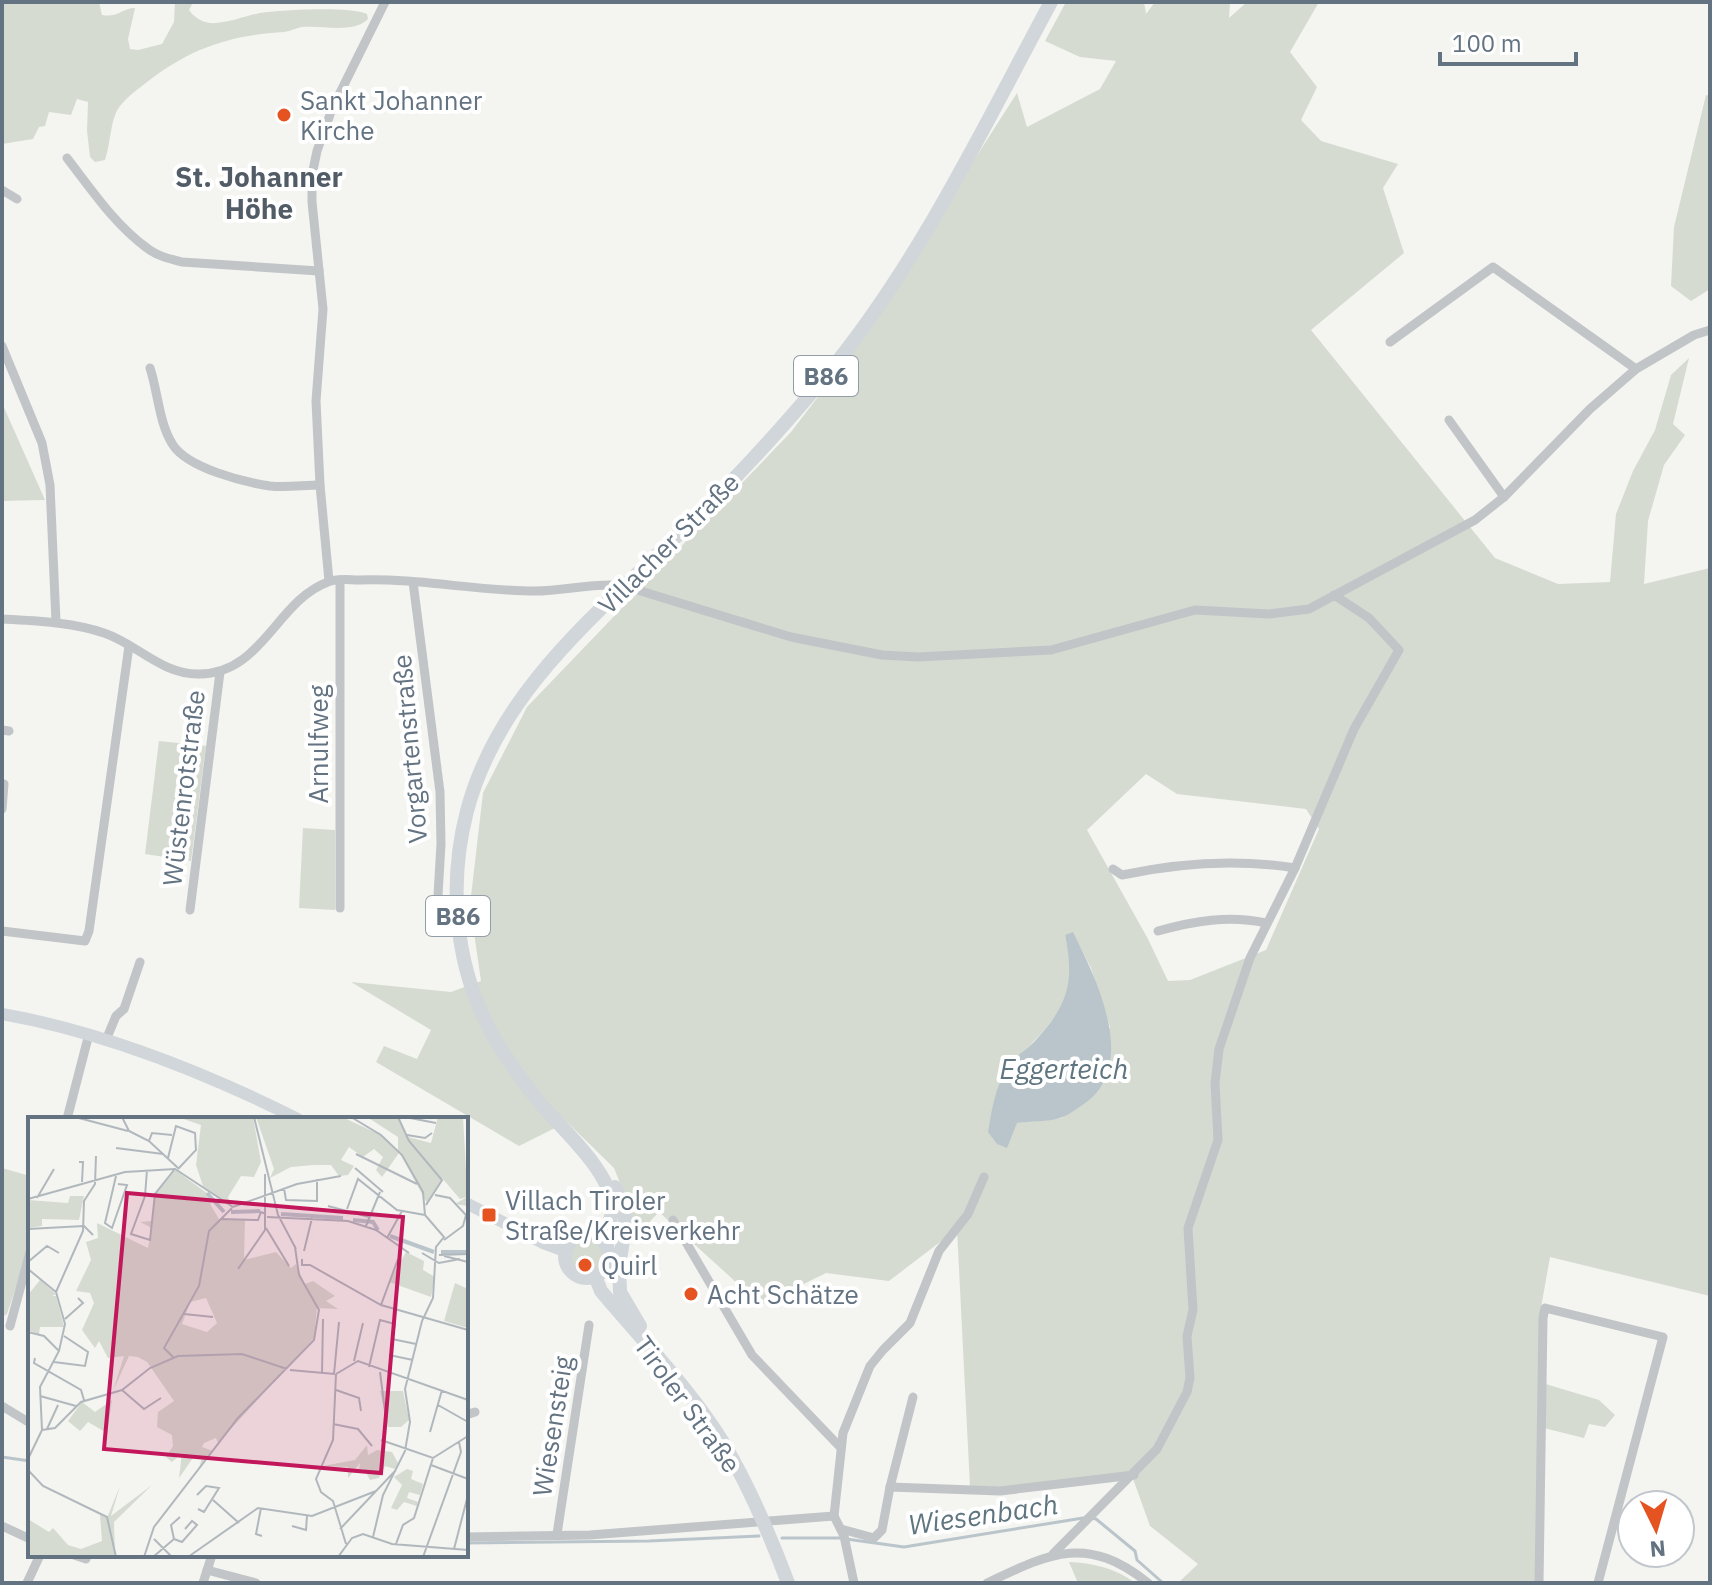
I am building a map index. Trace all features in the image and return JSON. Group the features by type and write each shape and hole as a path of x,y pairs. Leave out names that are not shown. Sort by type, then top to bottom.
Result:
{"main road":[{"name":"Villacher Straße","path":"591,1162 520,1077 487,1025 477,1003 460,942 457,890 461,841 467,811 493,743 524,692 544,668 745,468 831,369 865,324 907,262 950,188 1051,2"},
{"path":"2,1014 106,1040 218,1081 294,1117"},
{"name":"B86","path":"591,1162 610,1192 613,1206 611,1221 601,1239"},
{"name":"B86","path":"591,1162 599,1162 609,1173 624,1206 620,1292 646,1334 648,1344"},
{"path":"468,1204 565,1251"},
{"path":"589,1234 601,1239 606,1245 608,1258 604,1269 595,1276 583,1277 574,1273 567,1264 565,1251 572,1240 589,1234"},
{"name":"Tiroler Straße","path":"595,1276 601,1291 648,1344 723,1443 764,1521 788,1583"}],"street":[{"path":"329,581 316,401 323,309 312,202 317,151 332,109 385,2"},
{"path":"67,158 108,211 147,248 162,257 182,262 319,271"},
{"path":"2,190 17,199"},
{"path":"1390,342 1493,267 1636,369"},
{"path":"634,589 791,637 882,655 918,657 1051,650 1195,610 1269,614 1309,609 1475,520 1504,497 1590,409 1636,369 1694,335 1710,330"},
{"path":"2,346 42,443 50,485 56,622"},
{"path":"150,368 160,400 163,425 175,448 205,469 271,486 320,485"},
{"path":"1449,420 1504,497"},
{"path":"2,619 56,622 106,633 174,670 198,674 220,672 239,663 263,643 302,598 329,581 376,579 539,591 614,585"},
{"name":"Arnulfweg","path":"340,580 340,908"},
{"name":"Vorgartenstraße","path":"413,582 440,792 437,912"},
{"path":"987,1583 1053,1554 1157,1449 1187,1392 1190,1378 1187,1336 1193,1310 1188,1228 1218,1140 1215,1083 1219,1049 1250,958 1295,868 1354,729 1399,650 1369,618 1334,595"},
{"path":"2,931 85,941 89,931 129,646"},
{"name":"Wüstenrotstraße","path":"190,910 220,672"},
{"path":"2,809 4,784"},
{"path":"1113,869 1122,875 1172,866 1268,864 1295,868"},
{"path":"1158,931 1192,922 1243,918 1266,923"},
{"path":"106,1040 116,1016 124,1009 140,962"},
{"path":"68,1117 89,1034"},
{"path":"854,1583 844,1536 834,1516 843,1433 870,1366 907,1327 939,1251 968,1214 984,1177"},
{"path":"673,1220 752,1355 841,1448"},
{"path":"10,1326 28,1259"},
{"path":"1539,1583 1545,1308 1663,1337 1598,1583"},
{"name":"Wiesensteig","path":"557,1534 589,1325"},
{"path":"844,1536 874,1538 882,1530 913,1397"},
{"path":"2,1406 28,1422"},
{"path":"890,1487 1000,1491 1134,1475"},
{"name":"Wiesensteig","path":"468,1537 602,1535 834,1516"},
{"path":"2,1526 28,1538"},
{"path":"1053,1554 1092,1554 1125,1565 1148,1583"},
{"path":"27,1583 39,1557"},
{"path":"80,1557 86,1559"},
{"path":"203,1583 211,1557"},
{"path":"207,1570 256,1583"}],"shaded area":[{"path":"2,2 99,2 102,15 107,16 135,8 128,39 130,49 138,50 162,44 174,22 175,2 193,2 189,10 191,13 212,23 260,13 315,9 358,12 367,14 368,19 346,28 302,27 246,36 212,45 179,60 120,106 114,118 105,160 95,162 90,157 88,102 77,99 71,115 49,112 45,126 39,127 33,139 2,144"},
{"path":"1066,2 1144,2 1146,14 1155,2 1230,2 1229,18 1247,2 1319,2 1290,52 1317,87 1301,120 1321,141 1398,164 1383,188 1404,253 1311,330 1495,558 1558,584 1610,582 1616,514 1633,471 1655,430 1671,375 1689,358 1673,424 1685,435 1664,465 1648,521 1644,584 1710,568 1710,1296 1550,1257 1539,1319 1539,1382 1599,1400 1615,1415 1605,1427 1589,1424 1584,1438 1540,1427 1538,1583 1178,1583 1198,1564 1150,1526 1132,1476 1000,1490 970,1487 957,1229 889,1281 826,1273 761,1305 659,1212 634,1238 628,1203 614,1168 567,1122 519,1146 376,1062 384,1046 417,1059 431,1030 351,982 451,992 481,981 470,905 483,793 527,707 791,432 844,363 1017,93 1027,127 1100,89 1116,61 1080,57 1045,41","holes":["1146,774 1177,794 1306,809 1319,829 1266,950 1190,980 1168,981 1087,830","1073,933 1091,968 1110,1027 1062,1118 1017,1123 1009,1065 1060,1009 1070,986 1071,974 1065,935"]},
{"path":"1706,95 1710,96 1710,289 1691,301 1671,286 1674,227"},
{"path":"2,403 45,500 2,501"},
{"path":"159,741 206,746 191,861 145,854"},
{"path":"303,828 335,830 335,910 299,908"},
{"path":"2,1168 28,1175 28,1251 7,1314 2,1317"},
{"path":"586,1238 599,1243 604,1256 599,1269 586,1274 573,1269 568,1256 573,1243"},
{"path":"1069,1562 1104,1567 1135,1583 1078,1583"}],"water":[{"name":"Eggerteich","path":"1073,932 1102,998 1111,1047 1108,1070 1099,1090 1068,1114 1050,1120 1017,1123 1007,1148 997,1144 988,1132 997,1090 1011,1063 1046,1029 1061,1005 1069,980 1065,935"}],"waterway":[{"name":"Wiesenbach","path":"2,1457 28,1461"},
{"name":"Wiesenbach","path":"782,1538 839,1538 904,1547 1083,1518"},
{"name":"Wiesenbach","path":"1090,1518 1096,1519 1135,1551 1137,1560 1163,1583"},
{"name":"Wiesenbach","path":"468,1543 759,1536"}],"place":[{"name":"Sankt Johanner Kirche","path":"284,115"},
{"name":"Villach Tiroler Straße/Kreisverkehr","path":"489,1215"},
{"name":"Quirl","path":"585,1265"},
{"name":"Acht Schätze","path":"691,1294"}],"district":[{"name":"St. Johanner Höhe","path":"259,192"}]}
